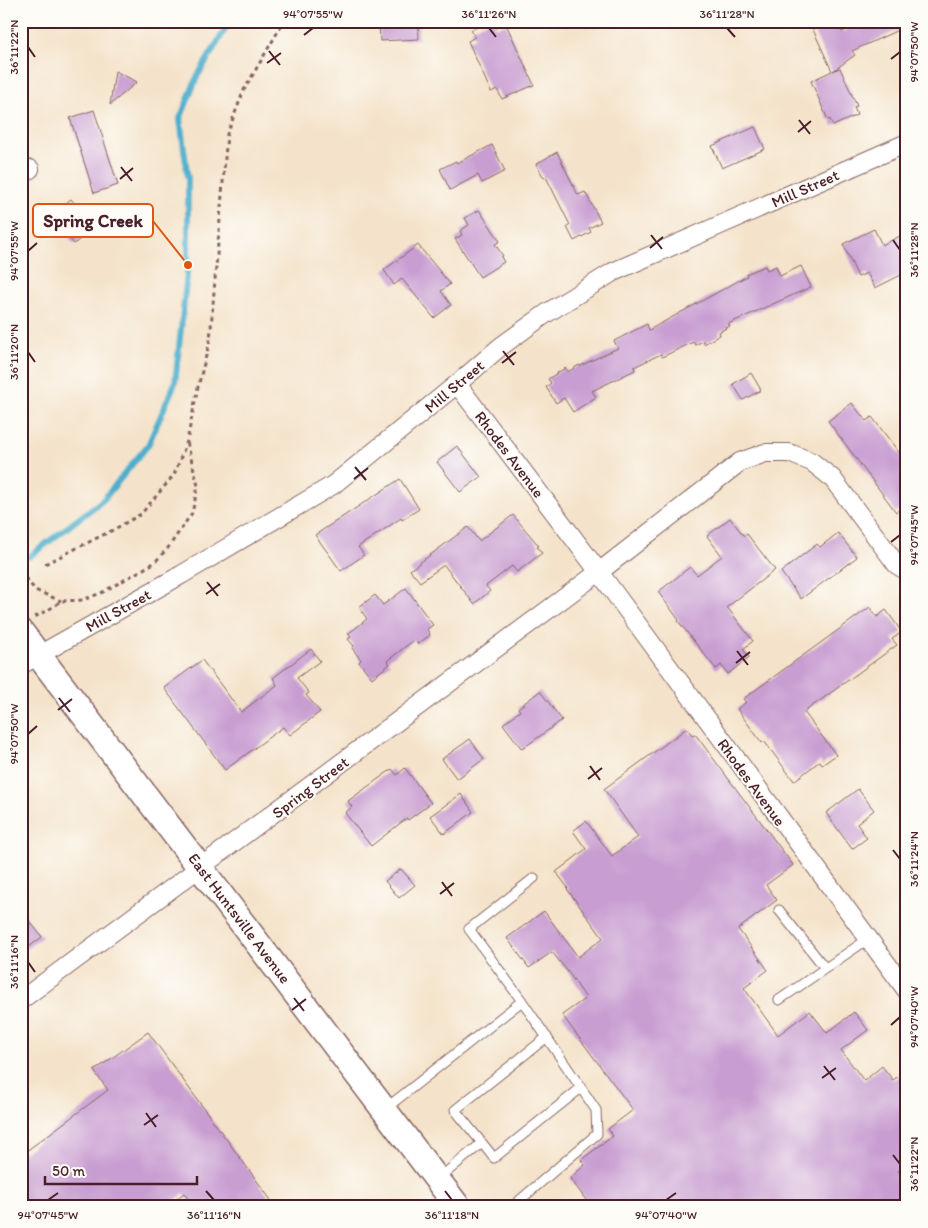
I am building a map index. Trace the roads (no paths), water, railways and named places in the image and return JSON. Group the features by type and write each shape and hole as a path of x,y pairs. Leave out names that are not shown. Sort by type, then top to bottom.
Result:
{"main road":[{"name":"East Huntsville Avenue","path":"25,626 30,659 202,868 458,1207"}],"street":[{"name":"Mill Street","path":"30,659 181,575 333,485 500,347 547,313 613,272 907,144"},
{"name":"Rhodes Avenue","path":"457,384 599,572 907,991"},
{"path":"599,572 740,462 764,453 789,453 812,462 832,478 898,565 907,571"},
{"name":"Spring Street","path":"21,1000 202,868 599,572"}],"lane":[{"path":"512,1207 597,1134 596,1110 522,1001 469,929 534,878"},
{"path":"779,910 825,968"},
{"path":"779,1000 868,939"},
{"path":"385,1110 522,1001"},
{"path":"547,1037 455,1110 494,1158 581,1088"},
{"path":"438,1179 482,1143"}],"waterway":[{"path":"29,557 103,500 148,445 175,383 188,265 188,179 180,119 197,77 230,21"}],"place":[{"name":"Spring Creek","path":"188,265"}]}
